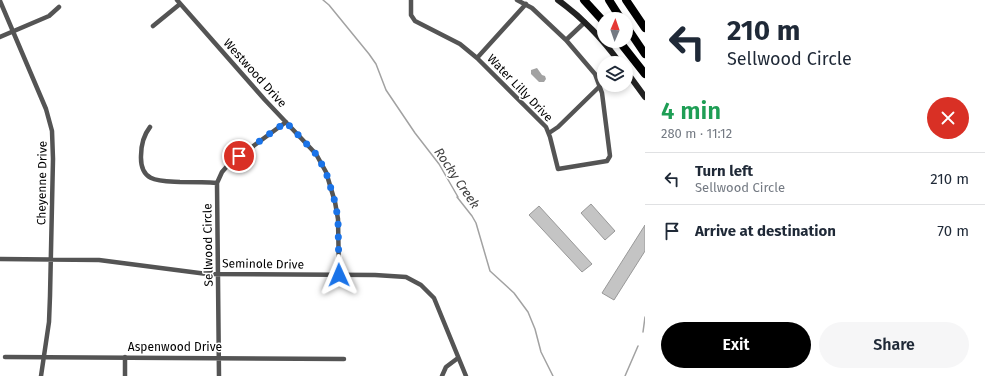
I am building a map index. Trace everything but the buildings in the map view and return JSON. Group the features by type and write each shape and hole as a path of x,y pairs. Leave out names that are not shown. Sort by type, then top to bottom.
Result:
{"highway":[{"path":"584,0 597,14"},
{"path":"609,0 617,12"},
{"path":"626,0 645,28"},
{"path":"633,36 645,54"},
{"path":"625,48 645,74"}],"street":[{"name":"Water Lilly Drive","path":"411,0 411,14 415,21 460,44 477,58 546,127 549,133 558,169 607,161 610,156 602,92"},
{"name":"Water Lilly Drive","path":"517,0 526,4 566,40 595,74 597,79"},
{"path":"558,0 586,22 615,56"},
{"name":"Cheyenne Drive","path":"0,1 46,109 52,131 53,158 49,322 41,376"},
{"path":"153,26 179,2"},
{"name":"Westwood Drive","path":"179,2 316,154 326,172 335,202 338,219 339,275"},
{"path":"477,58 526,4"},
{"path":"0,36 49,16 59,7"},
{"path":"566,40 586,22"},
{"path":"633,81 645,97"},
{"path":"549,133 558,127 597,89"},
{"name":"Sellwood Circle","path":"219,376 216,208 217,183 222,172 229,164 286,122"},
{"path":"150,127 143,138 141,156 142,167 148,176 159,181 217,183"},
{"name":"Seminole Drive","path":"0,259 105,261 218,274 396,276 409,278 421,285 430,293 437,304 466,376"},
{"name":"Aspenwood Drive","path":"5,357 344,359"},
{"path":"125,376 126,357"},
{"path":"442,376 446,367 458,358"}],"shaded area":[{"path":"537,68 542,75 545,76 546,79 544,82 539,82 531,74 531,70"}],"waterway":[{"name":"Rocky Creek","path":"323,0 329,5 376,64 386,90 415,133 439,164 457,197 472,216 476,223 490,271 514,293 528,312 535,329 541,352 553,376"},
{"path":"643,332 645,317"},
{"path":"625,376 638,346"}],"route":[{"path":"239,156 286,122 316,154 326,172 335,202 339,233 339,275"}]}
